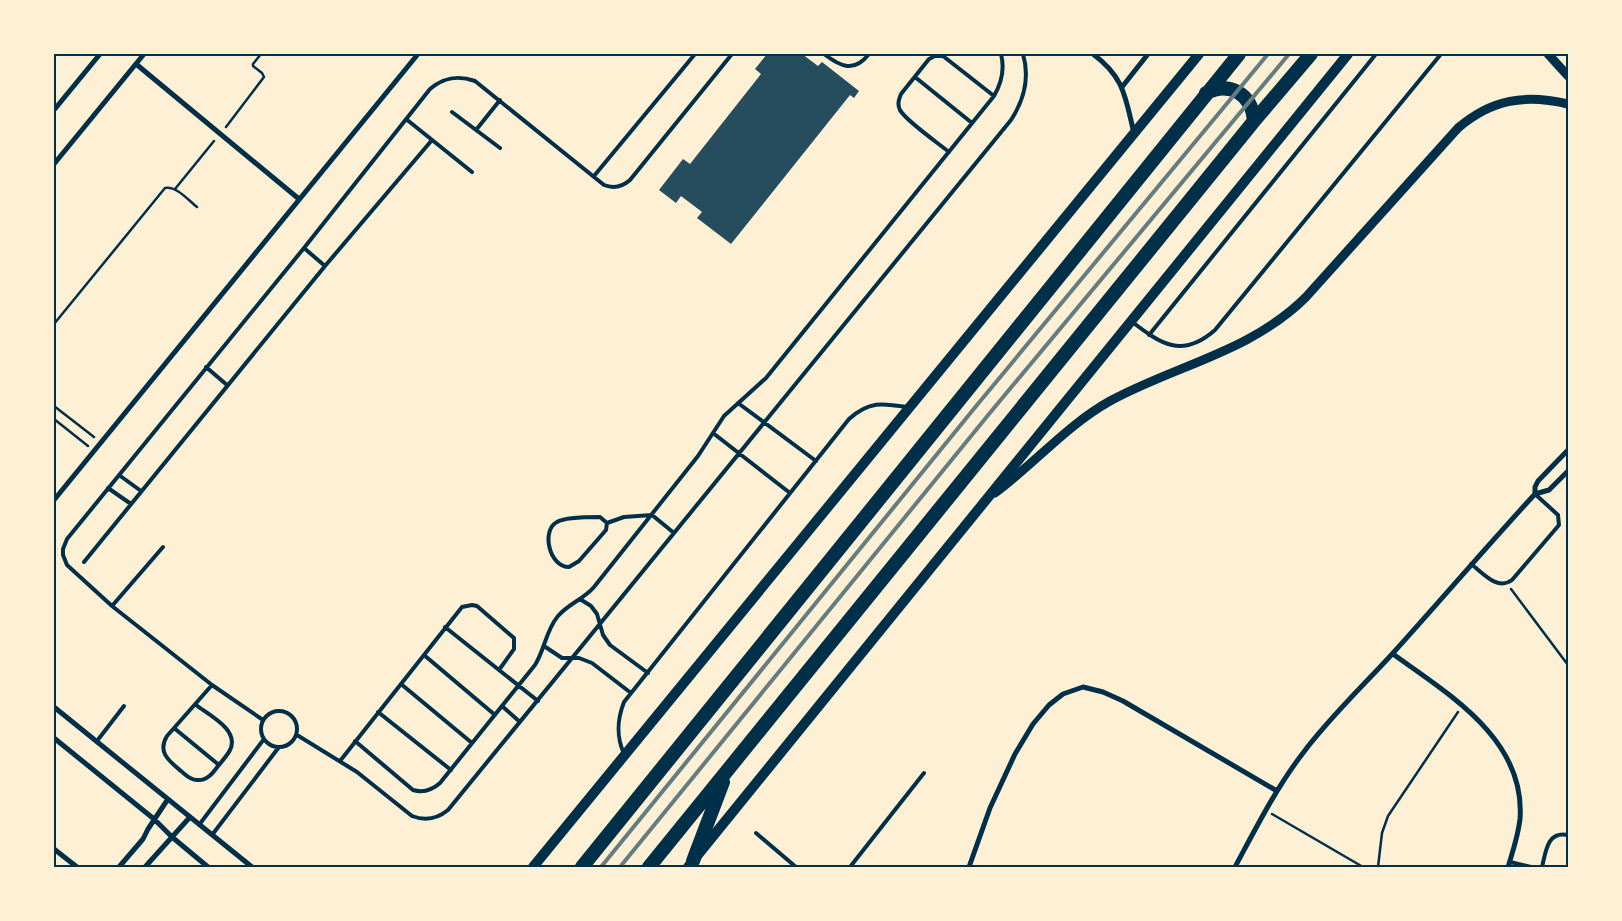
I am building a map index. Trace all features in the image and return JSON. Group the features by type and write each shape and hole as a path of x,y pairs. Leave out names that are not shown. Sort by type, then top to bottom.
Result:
{"highway":[{"path":"582,867 1239,54"},
{"path":"649,867 1310,54"},
{"path":"1206,93 1218,88 1225,88 1238,93 1252,108 1254,121"},
{"path":"690,864 728,770"}],"main road":[{"path":"533,867 1199,54"},
{"path":"690,864 1348,54"}],"street":[{"path":"54,110 100,54"},
{"path":"54,164 144,54"},
{"path":"54,500 418,54"},
{"path":"1093,54 1104,62 1122,87 1134,133"},
{"path":"1122,87 1148,54"},
{"path":"1548,54 1568,76"},
{"path":"136,64 299,199"},
{"path":"990,496 1097,408 1249,339 1283,318 1306,297 1451,136 1468,120 1492,106 1518,99 1546,100 1568,104"},
{"path":"1535,494 1535,487 1538,481 1568,450"},
{"path":"1235,867 1277,790 1324,727 1349,698 1393,654 1535,494 1549,490 1568,470"},
{"path":"1393,654 1463,704 1494,736 1505,754 1514,774 1519,796 1520,817 1517,839 1509,865"},
{"path":"969,867 993,801 1015,754 1033,724 1049,704 1063,694 1083,687 1103,692 1123,702 1277,790"},
{"path":"54,707 252,867"},
{"path":"54,738 154,819 208,867"},
{"path":"119,867 143,839 168,799"},
{"path":"154,867 147,865 190,817"},
{"path":"54,849 77,867"}],"lane":[{"path":"594,176 694,54"},
{"path":"263,720 212,685 112,606 67,565 63,549 67,540 304,248 430,89 443,80 450,78 467,78 475,81 608,187 618,187 626,183 732,54"},
{"path":"824,54 838,64 850,66 860,63 870,54"},
{"path":"355,741 413,790 418,792 430,790 440,783 539,659 549,629 559,615 565,608 580,599 594,587 698,456 724,416 738,402 753,392 766,378 994,96 1002,80 1003,62 1001,54"},
{"path":"297,735 340,760 406,812 418,818 431,819 443,815 538,701 1010,120 1021,100 1024,90 1026,67 1023,54"},
{"path":"1149,335 1376,54"},
{"path":"1130,320 1149,335 1165,344 1183,346 1200,341 1216,330 1441,54"},
{"path":"949,152 900,111 898,104 900,97 915,76 932,57 943,56 994,96"},
{"path":"915,76 972,123"},
{"path":"476,130 500,100"},
{"path":"452,112 500,148"},
{"path":"406,119 472,172"},
{"path":"84,562 227,384 432,140"},
{"path":"304,248 325,266"},
{"path":"206,367 227,384"},
{"path":"738,402 816,460"},
{"path":"625,755 618,738 619,720 624,702 630,693 648,673 849,419 862,408 879,404 909,408"},
{"path":"713,432 790,493"},
{"path":"119,475 141,492"},
{"path":"108,488 130,504"},
{"path":"1471,564 1495,583 1501,585 1507,583 1559,525 1558,515 1535,494"},
{"path":"607,523 624,517 652,515 674,533"},
{"path":"600,517 607,523 606,530 576,564 565,567 554,560 548,535 551,527 556,522 600,517"},
{"path":"112,606 163,547"},
{"path":"580,599 594,610 601,623 603,635 610,645 648,673"},
{"path":"340,760 462,607 472,605 481,609 512,635 515,642 513,652 499,670"},
{"path":"445,627 538,701"},
{"path":"544,646 557,656 592,663 630,693"},
{"path":"424,655 495,715"},
{"path":"400,684 472,743"},
{"path":"196,705 225,727 232,739 231,749 219,765 208,777 199,780 190,778 169,762 164,754 163,745 167,736 212,685"},
{"path":"96,742 124,706"},
{"path":"502,706 520,722"},
{"path":"276,711 287,712 292,715 297,724 297,735 290,744 279,747 268,743 264,739 261,730 263,720 276,711"},
{"path":"378,712 450,770"},
{"path":"174,728 219,765"},
{"path":"199,824 264,739"},
{"path":"212,835 279,747"},
{"path":"850,867 924,773"},
{"path":"756,833 796,867"},
{"path":"1542,867 1552,838 1560,833 1568,835"},
{"path":"1509,865 1531,867"}],"path":[{"path":"175,189 264,77 253,66 261,54"},
{"path":"54,324 165,188 175,189 197,207"},
{"path":"54,406 101,442"},
{"path":"54,419 94,451"},
{"path":"1507,583 1568,665"},
{"path":"1378,867 1382,833 1388,816 1463,704"},
{"path":"1265,810 1364,867"}],"building":[{"path":"767,54 802,54 818,66 822,62 859,91 854,98 850,95 731,244 697,218 702,212 681,196 676,203 659,190 683,159 690,164 761,74 755,69"}],"railway":[{"path":"601,867 977,405 1268,54"},
{"path":"620,867 989,414 1289,54"}]}
